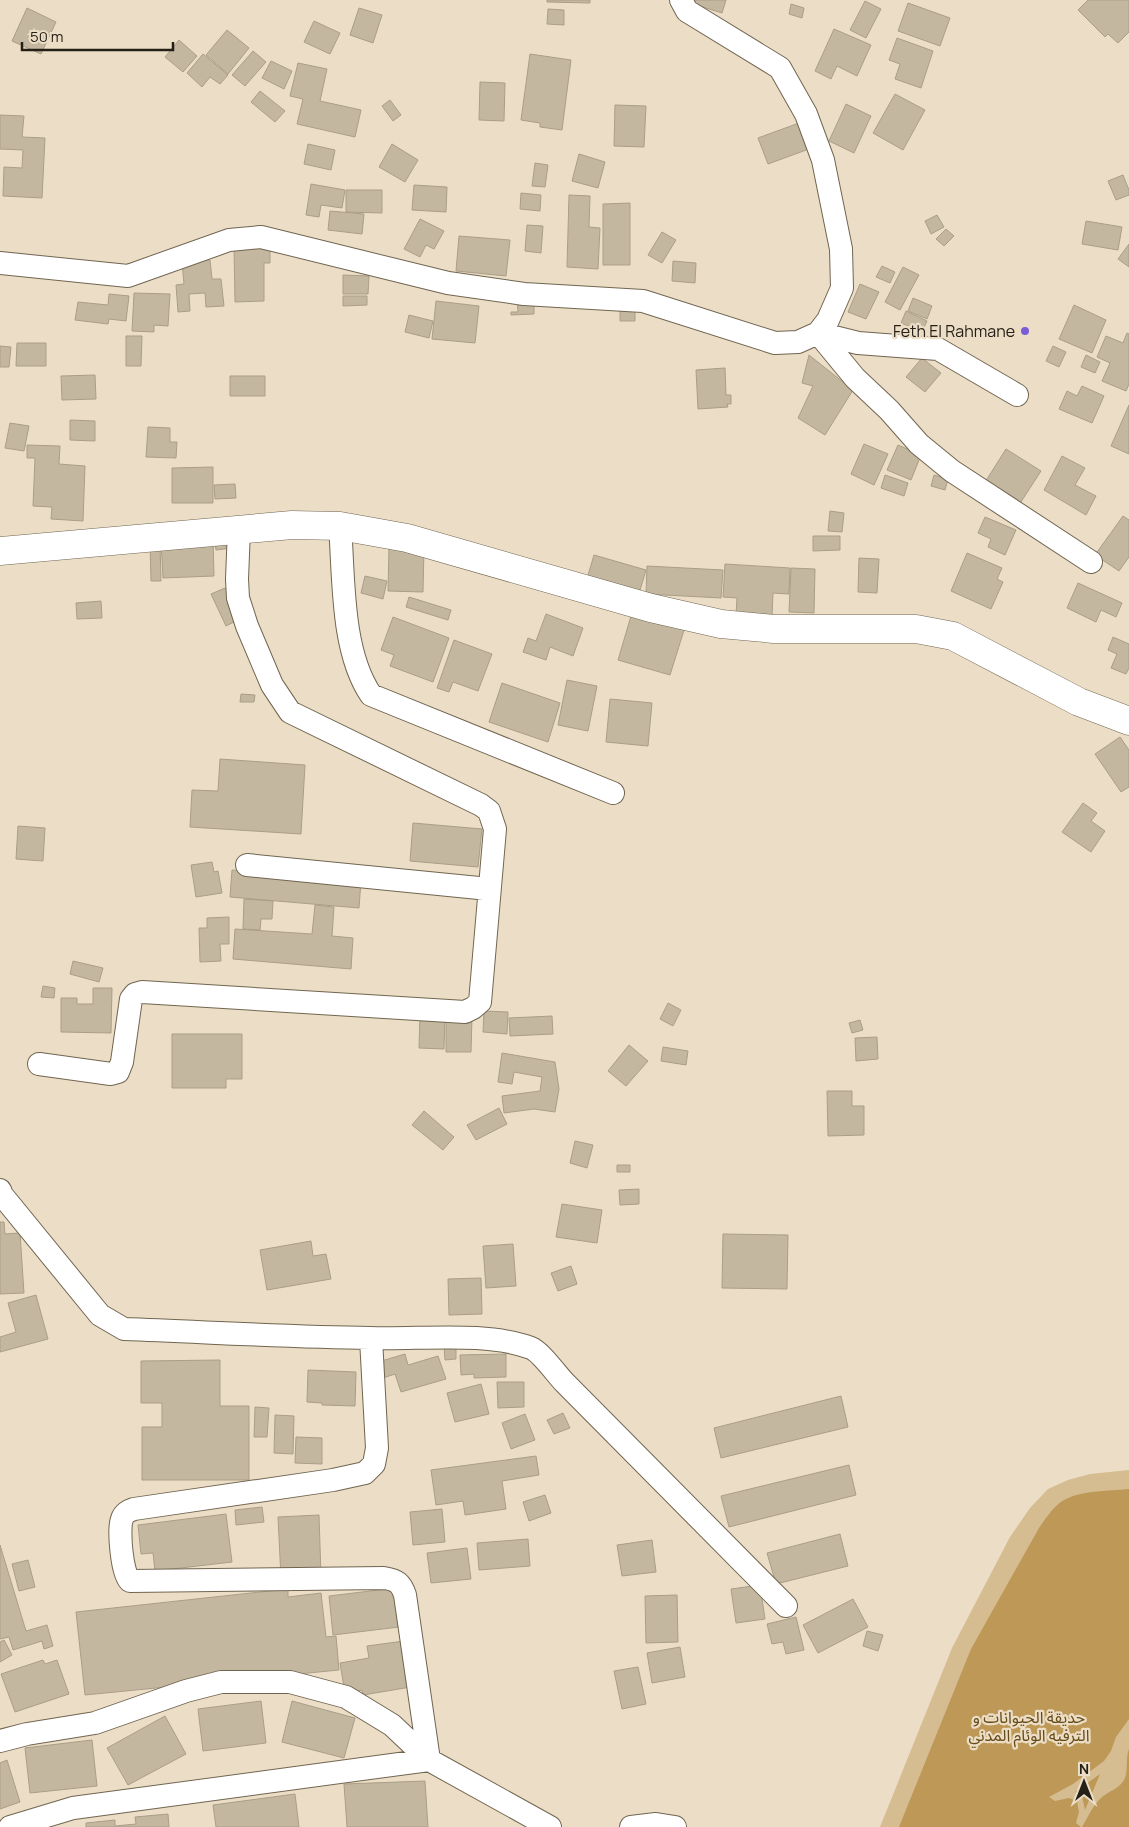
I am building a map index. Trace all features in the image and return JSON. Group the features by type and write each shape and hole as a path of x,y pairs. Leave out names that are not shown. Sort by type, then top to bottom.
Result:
{"street":[{"path":"0,263 128,276 229,240 261,237 448,283 524,294 643,301 775,343 798,342 818,333 828,320 842,288 841,249 823,160 806,114 780,68 687,11 681,0"},
{"path":"818,333 858,343 938,349 1018,395"},
{"path":"818,333 855,378 926,449 952,471 1091,562"},
{"path":"0,551 292,525 340,526 407,538 651,608 721,624 774,629 916,629 953,636 1079,702 1129,721"},
{"path":"340,526 348,637 363,683 371,695 613,793"},
{"path":"39,1064 110,1074 118,1072 122,1062 131,999 135,994 142,992 465,1012 480,1002 494,829 489,811 481,804 290,712 272,685 247,626 238,598 239,529"},
{"path":"247,866 489,889"},
{"path":"0,1190 2,1195 100,1315 124,1329 371,1338 489,1339 512,1342 534,1349 565,1383 786,1606"},
{"path":"371,1338 377,1448 374,1464 365,1473 333,1480 134,1509 126,1512 122,1518 120,1543 125,1574 130,1581 384,1578 401,1584 405,1595 429,1760"},
{"path":"0,1741 27,1734 95,1723 186,1691 221,1682 290,1682 346,1696 392,1726 429,1760 550,1827"},
{"path":"10,1827 73,1808 429,1760"},
{"path":"631,1827 656,1824 675,1827"}],"green space":[{"name":"حديقة الحيوانات و الترفيه الوئام المدني","path":"1129,1470 1129,1827 880,1827 952,1648 1010,1537 1030,1508 1048,1489 1068,1480 1090,1474"},
{"name":"حديقة الحيوانات و الترفيه الوئام المدني","path":"1129,1489 1129,1719 1116,1737 1111,1751 1104,1761 1073,1784 1049,1797 1055,1801 1069,1798 1077,1801 1079,1812 1076,1823 1081,1827 899,1827 971,1649 1039,1528 1054,1508 1066,1499 1089,1492"},
{"path":"1129,1749 1129,1827 1082,1827 1099,1800 1119,1786 1124,1780"},
{"path":"1100,1774 1085,1810 1082,1796 1075,1792"}],"building":[{"path":"547,0 590,0 590,3 547,2"},
{"path":"688,0 726,0 722,13 687,2"},
{"path":"1088,0 1129,0 1129,32 1118,43 1108,34 1105,37 1078,10"},
{"path":"865,1 881,9 866,38 850,30"},
{"path":"908,3 950,18 940,46 898,31"},
{"path":"791,4 804,8 802,18 789,14"},
{"path":"27,8 56,22 41,54 12,41"},
{"path":"359,8 382,15 373,43 350,35"},
{"path":"548,9 564,10 564,25 547,24"},
{"path":"314,21 340,33 330,54 304,42"},
{"path":"834,29 871,45 857,76 837,66 831,79 815,71"},
{"path":"227,30 249,48 228,74 206,55"},
{"path":"897,38 933,51 921,88 895,79 900,64 889,60"},
{"path":"179,40 197,56 183,72 165,57"},
{"path":"253,51 266,62 245,86 232,75"},
{"path":"203,54 228,75 220,84 210,77 202,87 187,73"},
{"path":"530,54 571,60 562,130 540,127 540,123 521,120"},
{"path":"271,61 292,71 284,89 262,78"},
{"path":"298,63 327,69 320,101 361,110 355,137 297,124 303,99 290,96"},
{"path":"480,82 505,83 504,121 479,120"},
{"path":"260,91 285,111 275,122 251,102"},
{"path":"895,94 925,110 903,150 873,133"},
{"path":"390,100 401,115 393,121 382,106"},
{"path":"846,104 871,116 854,153 829,141"},
{"path":"615,105 646,106 644,147 614,146"},
{"path":"0,115 24,116 22,137 45,138 42,198 3,196 4,167 22,168 23,150 0,149"},
{"path":"799,123 809,149 768,164 758,138"},
{"path":"308,144 335,150 331,170 304,164"},
{"path":"392,144 418,160 405,182 379,167"},
{"path":"579,154 605,162 598,188 572,181"},
{"path":"535,163 548,165 545,187 532,186"},
{"path":"1123,175 1129,195 1116,200 1108,181"},
{"path":"311,184 345,190 342,208 321,205 319,217 306,215"},
{"path":"414,185 447,187 446,212 412,210"},
{"path":"346,190 382,190 382,213 346,212"},
{"path":"521,193 541,195 540,211 520,209"},
{"path":"569,195 590,196 589,227 600,228 598,269 567,267"},
{"path":"630,203 630,265 603,265 603,204"},
{"path":"330,211 364,214 362,234 328,230"},
{"path":"937,215 944,227 931,234 925,221"},
{"path":"420,219 444,231 434,249 426,245 420,257 404,249"},
{"path":"1086,221 1122,227 1118,250 1082,244"},
{"path":"527,225 543,226 541,253 525,251"},
{"path":"946,229 954,236 944,246 936,239"},
{"path":"662,232 676,240 662,263 648,255"},
{"path":"459,236 510,240 506,276 456,271"},
{"path":"1129,244 1129,267 1118,259"},
{"path":"270,245 270,263 264,263 264,301 235,302 234,246"},
{"path":"210,260 212,279 221,279 224,306 206,307 205,293 189,294 190,311 178,312 176,285 184,284 182,262"},
{"path":"673,261 696,263 695,283 672,281"},
{"path":"882,266 895,272 890,283 876,277"},
{"path":"903,267 919,275 900,310 885,302"},
{"path":"343,275 369,276 368,294 343,294"},
{"path":"860,284 879,292 866,319 848,312"},
{"path":"134,293 170,294 168,326 154,325 154,332 132,331"},
{"path":"109,294 129,296 126,321 109,319 108,324 75,320 78,302 108,305"},
{"path":"343,296 367,296 367,305 343,306"},
{"path":"534,298 534,314 511,315 511,312 518,312 517,299"},
{"path":"913,298 932,306 927,319 908,311"},
{"path":"436,301 479,306 475,343 432,339"},
{"path":"1074,305 1106,320 1092,353 1059,339"},
{"path":"620,306 635,306 635,321 620,321"},
{"path":"906,311 927,321 922,332 901,323"},
{"path":"409,315 433,321 429,338 405,332"},
{"path":"1127,333 1129,334 1129,384 1126,391 1102,381 1110,363 1097,357 1106,336 1123,343"},
{"path":"126,336 142,336 141,366 126,366"},
{"path":"17,343 46,343 46,366 16,366"},
{"path":"0,346 11,347 9,367 0,367"},
{"path":"1053,346 1066,352 1059,367 1046,361"},
{"path":"809,355 853,390 825,435 798,418 813,386 802,383"},
{"path":"1086,355 1100,362 1095,373 1081,367"},
{"path":"922,358 941,373 925,392 906,377"},
{"path":"725,368 726,395 731,395 731,404 727,404 728,407 698,409 696,370"},
{"path":"95,375 96,399 62,400 61,376"},
{"path":"230,376 265,376 265,396 230,396"},
{"path":"1082,386 1104,396 1092,423 1059,409 1067,391 1077,396"},
{"path":"1129,405 1129,454 1111,446"},
{"path":"70,420 95,421 95,441 70,440"},
{"path":"10,423 29,426 24,451 5,448"},
{"path":"148,427 170,428 170,442 177,442 176,458 146,457"},
{"path":"864,444 888,454 874,485 851,474"},
{"path":"27,445 60,446 59,464 85,466 83,521 51,519 52,507 33,506 35,458 27,458"},
{"path":"898,445 921,455 911,480 887,470"},
{"path":"1006,449 1041,471 1017,508 982,487"},
{"path":"1062,456 1085,468 1075,485 1096,496 1086,515 1044,490"},
{"path":"213,467 213,503 172,503 172,468"},
{"path":"885,475 908,483 904,496 881,488"},
{"path":"934,475 948,479 945,490 931,486"},
{"path":"235,484 236,498 215,499 214,485"},
{"path":"830,511 844,513 842,532 828,531"},
{"path":"1123,516 1129,520 1129,557 1119,571 1095,555"},
{"path":"985,517 1016,530 1005,555 988,547 991,539 978,533"},
{"path":"214,534 232,548 216,550"},
{"path":"813,536 840,536 840,550 813,551"},
{"path":"213,539 214,576 163,578 161,541"},
{"path":"150,544 160,544 161,581 151,581"},
{"path":"389,547 424,547 423,592 388,591"},
{"path":"967,553 1002,568 997,579 1003,582 991,609 951,591"},
{"path":"594,555 646,570 638,597 586,582"},
{"path":"859,558 879,559 877,593 858,592"},
{"path":"725,564 790,568 789,594 773,593 772,616 736,614 737,598 723,597"},
{"path":"647,566 723,570 721,598 646,594"},
{"path":"791,568 815,569 814,613 789,612"},
{"path":"365,576 387,581 383,599 361,593"},
{"path":"1078,583 1122,603 1116,617 1101,610 1096,622 1067,608"},
{"path":"225,588 240,619 226,626 211,594"},
{"path":"409,597 451,610 448,620 406,607"},
{"path":"101,601 102,618 77,619 76,603"},
{"path":"546,614 583,628 573,656 550,647 546,660 523,652 528,638 536,641"},
{"path":"631,616 662,625 664,620 685,627 670,675 618,660"},
{"path":"393,617 449,638 433,682 390,666 394,655 381,650"},
{"path":"1113,637 1129,644 1129,668 1126,674 1111,668 1117,654 1108,650"},
{"path":"454,640 492,654 478,691 453,682 449,692 437,688"},
{"path":"567,680 597,686 588,731 558,725"},
{"path":"502,683 560,703 548,742 489,722"},
{"path":"241,694 255,695 254,702 240,702"},
{"path":"610,699 652,703 648,746 606,742"},
{"path":"1120,737 1129,750 1129,787 1121,792 1095,754"},
{"path":"220,759 305,765 301,834 190,827 192,790 218,791"},
{"path":"1083,803 1097,813 1091,821 1105,831 1091,852 1062,832"},
{"path":"413,823 482,829 478,867 410,861"},
{"path":"18,826 45,828 43,861 16,859"},
{"path":"212,862 214,872 218,871 222,893 196,897 191,865"},
{"path":"232,870 361,881 359,908 230,897"},
{"path":"244,899 273,901 272,919 261,919 260,930 243,929"},
{"path":"315,905 334,907 332,936 353,938 351,969 233,959 235,929 312,934"},
{"path":"229,917 229,944 220,944 221,961 200,962 199,928 207,928 207,918"},
{"path":"73,961 103,968 99,982 70,974"},
{"path":"43,986 55,988 54,998 41,997"},
{"path":"93,988 112,988 111,1033 61,1032 61,998 77,998 77,1004 93,1004"},
{"path":"668,1003 681,1010 673,1026 660,1019"},
{"path":"484,1011 508,1012 507,1034 483,1032"},
{"path":"420,1014 445,1015 444,1049 419,1048"},
{"path":"552,1016 553,1034 510,1036 509,1018"},
{"path":"446,1017 472,1017 471,1052 446,1052"},
{"path":"860,1020 863,1030 852,1033 849,1023"},
{"path":"172,1034 242,1034 242,1079 226,1079 226,1088 172,1088"},
{"path":"877,1037 878,1059 856,1061 855,1038"},
{"path":"629,1045 648,1061 626,1086 608,1071"},
{"path":"663,1047 688,1051 686,1065 661,1061"},
{"path":"502,1053 555,1062 559,1089 555,1112 534,1109 504,1113 502,1096 540,1091 542,1077 514,1072 512,1084 498,1082"},
{"path":"827,1091 852,1091 852,1106 864,1106 864,1135 828,1136"},
{"path":"499,1108 507,1124 476,1140 467,1125"},
{"path":"424,1111 454,1137 443,1150 412,1125"},
{"path":"575,1141 593,1145 587,1168 570,1163"},
{"path":"617,1165 630,1165 630,1172 617,1172"},
{"path":"639,1189 639,1204 620,1205 619,1190"},
{"path":"562,1204 602,1210 597,1243 556,1237"},
{"path":"0,1222 4,1222 5,1234 20,1233 24,1293 0,1294"},
{"path":"723,1234 788,1235 787,1289 722,1288"},
{"path":"311,1241 313,1256 326,1254 331,1279 267,1290 260,1250"},
{"path":"513,1244 516,1286 486,1288 483,1246"},
{"path":"571,1266 577,1284 558,1291 551,1273"},
{"path":"481,1278 482,1314 449,1315 448,1279"},
{"path":"36,1295 48,1339 0,1352 0,1337 16,1332 8,1303"},
{"path":"444,1346 456,1346 456,1359 445,1360"},
{"path":"405,1354 408,1365 438,1356 446,1379 401,1392 395,1374 383,1378 378,1362"},
{"path":"506,1354 506,1377 474,1378 474,1374 461,1375 460,1355"},
{"path":"220,1360 220,1406 249,1406 249,1480 142,1480 142,1427 162,1427 162,1403 141,1403 141,1361"},
{"path":"308,1370 356,1372 355,1406 322,1405 322,1403 307,1402"},
{"path":"497,1382 524,1382 524,1407 498,1408"},
{"path":"481,1384 489,1414 455,1422 447,1393"},
{"path":"841,1396 848,1427 721,1458 714,1428"},
{"path":"255,1407 269,1408 267,1437 254,1437"},
{"path":"563,1413 570,1428 554,1434 547,1420"},
{"path":"525,1414 535,1440 511,1449 502,1423"},
{"path":"275,1415 294,1416 293,1454 274,1453"},
{"path":"296,1437 322,1438 322,1464 295,1463"},
{"path":"536,1456 539,1475 502,1481 506,1509 465,1515 463,1501 436,1505 431,1470"},
{"path":"849,1465 856,1495 729,1527 721,1496"},
{"path":"545,1495 551,1513 529,1521 523,1502"},
{"path":"262,1507 264,1522 236,1525 235,1510"},
{"path":"442,1509 445,1542 413,1545 410,1512"},
{"path":"226,1514 232,1562 155,1571 153,1553 141,1554 138,1525"},
{"path":"319,1515 321,1576 281,1578 278,1517"},
{"path":"840,1534 848,1566 776,1584 767,1553"},
{"path":"528,1539 530,1566 479,1570 477,1543"},
{"path":"652,1540 656,1572 622,1576 617,1545"},
{"path":"0,1545 26,1631 47,1625 53,1646 44,1649 42,1641 13,1650 9,1637 0,1639"},
{"path":"467,1548 471,1579 431,1583 427,1553"},
{"path":"28,1560 35,1587 19,1591 12,1564"},
{"path":"760,1585 765,1619 736,1623 731,1589"},
{"path":"395,1588 399,1627 333,1635 329,1596"},
{"path":"288,1589 288,1597 321,1593 326,1637 336,1636 339,1670 85,1695 76,1612"},
{"path":"677,1595 678,1642 646,1643 645,1596"},
{"path":"853,1599 868,1627 818,1653 803,1625"},
{"path":"796,1617 804,1650 786,1654 783,1642 772,1644 767,1624"},
{"path":"867,1631 883,1635 878,1651 863,1646"},
{"path":"4,1640 12,1655 0,1662 0,1642"},
{"path":"404,1641 411,1687 363,1695 362,1690 345,1693 340,1663 369,1658 367,1646"},
{"path":"680,1647 685,1677 652,1683 647,1653"},
{"path":"43,1660 45,1664 57,1660 69,1694 15,1712 1,1674"},
{"path":"638,1667 646,1704 622,1709 614,1671"},
{"path":"261,1701 266,1743 203,1751 198,1709"},
{"path":"292,1701 355,1718 344,1758 282,1742"},
{"path":"165,1716 186,1754 128,1785 107,1748"},
{"path":"92,1740 97,1786 30,1793 25,1748"},
{"path":"7,1760 20,1802 0,1809 0,1763"},
{"path":"425,1781 428,1827 347,1827 344,1784"},
{"path":"295,1794 299,1827 216,1827 213,1805"},
{"path":"168,1814 169,1827 86,1827 86,1823 115,1820 115,1826 136,1824 135,1817"}],"place":[{"name":"Feth El Rahmane","path":"1025,331"}]}
